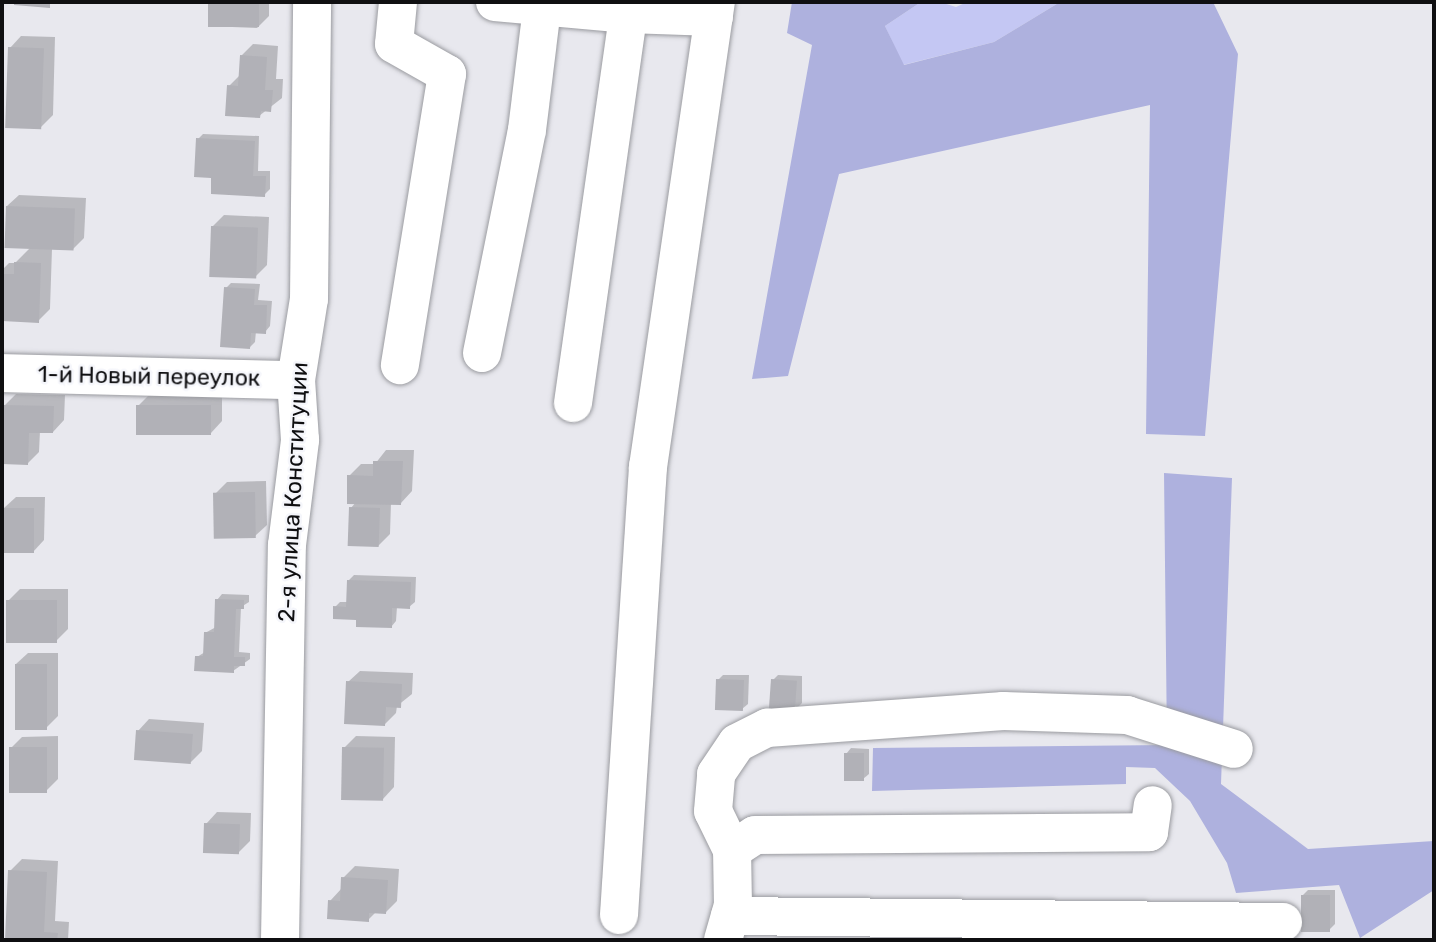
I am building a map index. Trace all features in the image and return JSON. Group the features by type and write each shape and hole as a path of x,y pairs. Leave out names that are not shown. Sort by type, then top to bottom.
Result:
{"street":[{"name":"2-я улица Конституции","path":"280,940 287,545 300,440 296,380 309,299 312,2"},
{"path":"398,2 394,44 447,74 400,365"},
{"path":"495,2 542,8 715,9 648,467 619,915"},
{"path":"482,353 527,130 542,8"},
{"path":"573,403 629,8"},
{"name":"1-й Новый переулок","path":"2,373 296,380"},
{"path":"1234,748 1127,715 1003,711 767,728 737,743 716,774 713,811 732,850 733,906 727,928 1283,922"},
{"path":"732,850 755,835 1149,832 1153,805"}],"shaded area":[{"path":"792,2 921,2 885,26 904,65 994,42 1060,2 1213,2 1238,54 1205,436 1146,434 1150,105 839,174 788,376 752,379 812,45 787,33"},
{"path":"921,2 940,2 956,7 967,2 1060,2 994,42 903,65 885,26"},
{"path":"1164,473 1232,478 1221,784 1308,849 1434,841 1434,890 1360,938 1339,885 1236,893 1227,863 1190,801 1155,768 1126,767 1126,784 872,791 873,748 1167,745"}],"building":[{"path":"14,2 50,2 50,8 14,5"},
{"path":"208,2 259,2 259,27 208,27"},
{"path":"8,47 44,48 41,129 5,128"},
{"path":"240,55 267,57 265,90 273,90 271,112 261,111 260,118 225,116 227,85 238,86"},
{"path":"196,138 255,141 253,176 266,176 265,197 211,194 211,178 194,177"},
{"path":"6,206 75,208 73,250 5,248"},
{"path":"211,226 258,228 256,279 209,277"},
{"path":"14,262 41,263 39,323 2,321 2,274 14,274"},
{"path":"224,287 255,289 254,305 267,305 266,334 251,333 250,349 220,347"},
{"path":"3,405 54,406 53,433 29,433 28,465 2,464"},
{"path":"136,405 211,405 211,435 136,435"},
{"path":"373,461 403,461 401,505 347,504 347,475 373,476"},
{"path":"255,492 256,538 214,539 213,493"},
{"path":"349,507 380,508 379,547 348,546"},
{"path":"2,508 34,508 34,553 2,553"},
{"path":"347,580 411,582 410,609 392,608 392,628 356,627 356,620 333,619 333,606 346,607"},
{"path":"215,599 244,600 244,609 236,609 234,657 245,657 245,666 234,666 234,673 194,671 195,656 203,656 204,632 214,632"},
{"path":"6,600 57,600 57,643 6,643"},
{"path":"15,664 47,664 47,730 15,730"},
{"path":"716,679 744,680 743,711 715,710"},
{"path":"771,679 797,681 795,712 769,710"},
{"path":"346,681 402,684 401,708 386,707 385,726 344,724"},
{"path":"136,730 193,734 191,764 134,760"},
{"path":"9,747 47,747 47,793 9,793"},
{"path":"342,747 384,748 383,801 341,800"},
{"path":"844,753 864,753 864,781 844,781"},
{"path":"204,823 240,824 239,854 203,853"},
{"path":"8,870 47,872 44,932 58,933 57,940 5,940"},
{"path":"341,877 388,880 386,914 369,913 369,922 327,919 328,900 340,901"},
{"path":"1301,895 1330,895 1330,932 1301,932"}]}
